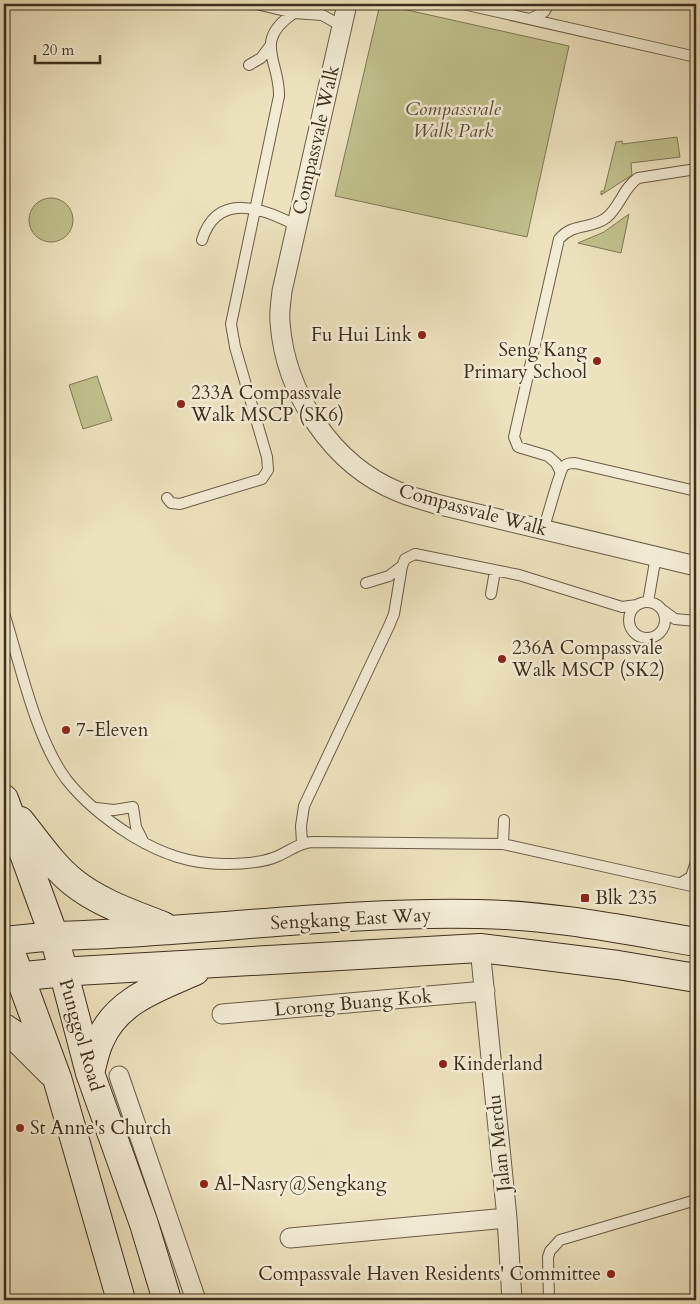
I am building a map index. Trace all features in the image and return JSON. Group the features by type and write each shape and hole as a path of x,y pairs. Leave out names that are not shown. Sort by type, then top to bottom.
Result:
{"main road":[{"path":"4,800 48,857 74,882 108,904 169,929"},
{"name":"Punggol Road","path":"4,800 54,936 90,1073 129,1143 144,1224 167,1300"},
{"name":"Sengkang East Way","path":"5,938 376,915 479,914 560,919 696,942"},
{"name":"Punggol Road","path":"5,938 12,977 57,1078 121,1300"},
{"name":"Sengkang East Way","path":"12,977 63,972 480,948 618,965 696,978"},
{"path":"90,1073 100,1039 117,1013 144,994 210,965"},
{"path":"4,1028 13,1034 57,1078"}],"street":[{"name":"Compassvale Walk","path":"346,4 282,292 280,320 284,348 291,376 302,402 317,426 359,467 398,492 436,504 696,566"},
{"name":"Jalan Merdu","path":"480,948 507,1218 512,1300"},
{"name":"Lorong Buang Kok","path":"222,1014 484,991"},
{"path":"119,1076 129,1143 196,1300"},
{"name":"Jalan Merdu","path":"290,1238 507,1218"}],"lane":[{"path":"256,4 294,13 322,15 342,26"},
{"path":"464,4 696,57"},
{"path":"530,19 544,12 549,4"},
{"path":"250,65 261,58 270,46 280,24 294,13"},
{"path":"167,498 171,503 180,504 232,489 266,476 268,464 235,347 231,324 279,96 279,86 272,65 270,46"},
{"path":"560,472 556,463 548,456 518,447 514,437 559,239 574,227 593,224 610,215 630,183 638,178 696,169"},
{"path":"202,240 210,221 218,213 241,208 278,215 297,226"},
{"path":"543,530 551,511 560,472 569,463 696,491"},
{"path":"220,482 232,489"},
{"path":"366,583 389,576 402,566 409,556 422,554 519,575 622,607 648,602 654,604 675,619 696,621"},
{"path":"648,602 656,556"},
{"path":"302,843 301,826 304,806 394,614 402,566"},
{"path":"490,594 495,571"},
{"path":"637,605 632,610 628,621 633,632 644,639 655,637 664,629 666,617 664,611"},
{"path":"4,612 44,739 67,779 94,808 114,825 145,844 181,860 226,864 266,860 302,843 503,844 696,887"},
{"path":"94,808 114,810 133,808 136,827 145,844"},
{"path":"503,844 504,820"},
{"path":"681,883 691,877 696,862"},
{"path":"549,1300 548,1256 550,1250 560,1240 696,1200"}],"green space":[{"name":"Compassvale Walk Park","path":"380,4 569,46 527,237 335,196"},
{"path":"677,137 680,157 631,163 632,175 601,195 601,191 604,191 616,142 622,141 623,144"},
{"path":"55,198 67,204 72,211 72,229 67,236 60,241 47,242 39,239 32,232 29,216 32,208 39,201"},
{"path":"629,214 621,253 578,243 604,232"},
{"path":"97,376 112,420 83,429 69,385"}],"place":[{"name":"Fu Hui Link","path":"422,335"},
{"name":"Seng Kang Primary School","path":"597,361"},
{"name":"233A Compassvale Walk MSCP (SK6)","path":"181,404"},
{"name":"236A Compassvale Walk MSCP (SK2)","path":"502,659"},
{"name":"7-Eleven","path":"66,730"},
{"name":"Blk 235","path":"585,898"},
{"name":"Kinderland","path":"443,1064"},
{"name":"St Anne's Church","path":"20,1128"},
{"name":"Al-Nasry@Sengkang","path":"204,1184"},
{"name":"Compassvale Haven Residents' Committee","path":"611,1274"}]}
